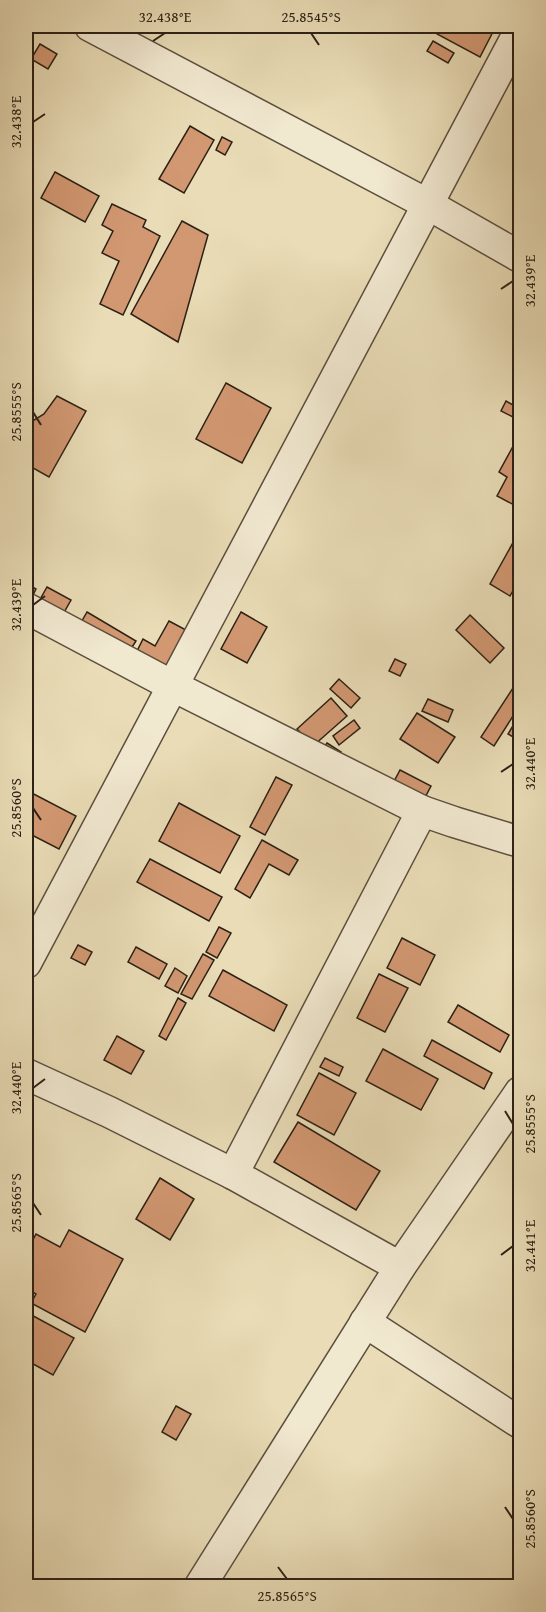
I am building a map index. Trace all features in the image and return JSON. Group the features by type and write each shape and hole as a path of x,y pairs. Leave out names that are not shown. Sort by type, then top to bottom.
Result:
{"street":[{"path":"90,26 429,205 520,257"},
{"path":"26,963 171,685 429,205 520,30"},
{"path":"26,608 171,685 422,811 520,842"},
{"path":"233,1174 422,811"},
{"path":"26,1074 109,1112 233,1174 400,1267"},
{"path":"200,1587 400,1267 520,1092"},
{"path":"365,1322 520,1423"}],"building":[{"path":"441,26 496,26 480,57 437,34"},
{"path":"433,41 454,53 448,63 427,51"},
{"path":"40,44 57,54 48,69 31,59"},
{"path":"190,126 214,140 184,193 159,179"},
{"path":"222,137 232,142 225,155 216,150"},
{"path":"55,172 99,196 85,222 41,198"},
{"path":"112,204 146,220 143,227 160,236 123,315 100,304 119,261 102,253 113,231 102,225"},
{"path":"182,221 208,235 178,342 131,314"},
{"path":"226,383 271,408 242,463 196,439"},
{"path":"57,396 86,411 49,477 26,464 26,425 44,414"},
{"path":"506,401 520,409 519,420 501,411"},
{"path":"517,439 520,442 520,508 497,496 507,477 499,472"},
{"path":"520,530 520,578 510,596 490,584"},
{"path":"26,583 36,589 31,599 26,596"},
{"path":"47,587 71,600 62,616 38,603"},
{"path":"87,612 136,641 127,655 79,626"},
{"path":"241,612 267,627 247,663 221,649"},
{"path":"470,615 504,648 490,663 456,630"},
{"path":"169,621 186,630 164,672 134,657 143,639 155,646"},
{"path":"395,659 406,664 400,676 389,671"},
{"path":"339,679 360,698 351,708 330,689"},
{"path":"513,688 520,693 520,705 494,746 481,737"},
{"path":"331,698 347,716 313,746 297,729"},
{"path":"428,699 453,710 448,722 422,711"},
{"path":"417,713 455,737 438,763 400,739"},
{"path":"520,714 520,737 518,740 508,734"},
{"path":"354,720 360,728 339,745 333,736"},
{"path":"327,743 341,752 335,761 321,752"},
{"path":"400,770 431,786 420,807 389,791"},
{"path":"276,777 292,785 265,835 250,827"},
{"path":"26,790 76,816 59,849 26,832"},
{"path":"179,803 240,836 220,873 159,841"},
{"path":"262,840 298,860 289,875 269,864 250,898 235,889"},
{"path":"150,859 222,897 209,921 137,882"},
{"path":"219,927 231,933 217,958 206,952"},
{"path":"402,938 435,955 420,985 387,968"},
{"path":"78,945 92,952 85,965 71,958"},
{"path":"136,947 167,964 159,979 128,962"},
{"path":"203,954 214,960 192,999 181,994"},
{"path":"175,968 187,976 178,993 165,986"},
{"path":"223,970 287,1005 274,1031 209,996"},
{"path":"379,974 408,988 385,1032 357,1018"},
{"path":"178,998 186,1003 166,1040 159,1036"},
{"path":"458,1005 509,1035 500,1052 448,1022"},
{"path":"117,1036 144,1051 131,1074 104,1060"},
{"path":"432,1040 492,1073 484,1089 424,1056"},
{"path":"383,1049 438,1079 421,1110 366,1081"},
{"path":"325,1058 343,1067 339,1076 320,1067"},
{"path":"319,1073 356,1093 334,1135 297,1115"},
{"path":"298,1122 380,1171 356,1210 274,1162"},
{"path":"160,1178 194,1199 170,1240 136,1219"},
{"path":"69,1230 123,1259 85,1332 31,1303 36,1294 26,1288 26,1269 31,1260 26,1257 26,1253 36,1234 60,1247"},
{"path":"26,1312 74,1338 53,1375 26,1360"},
{"path":"176,1406 191,1414 176,1440 162,1432"}]}
